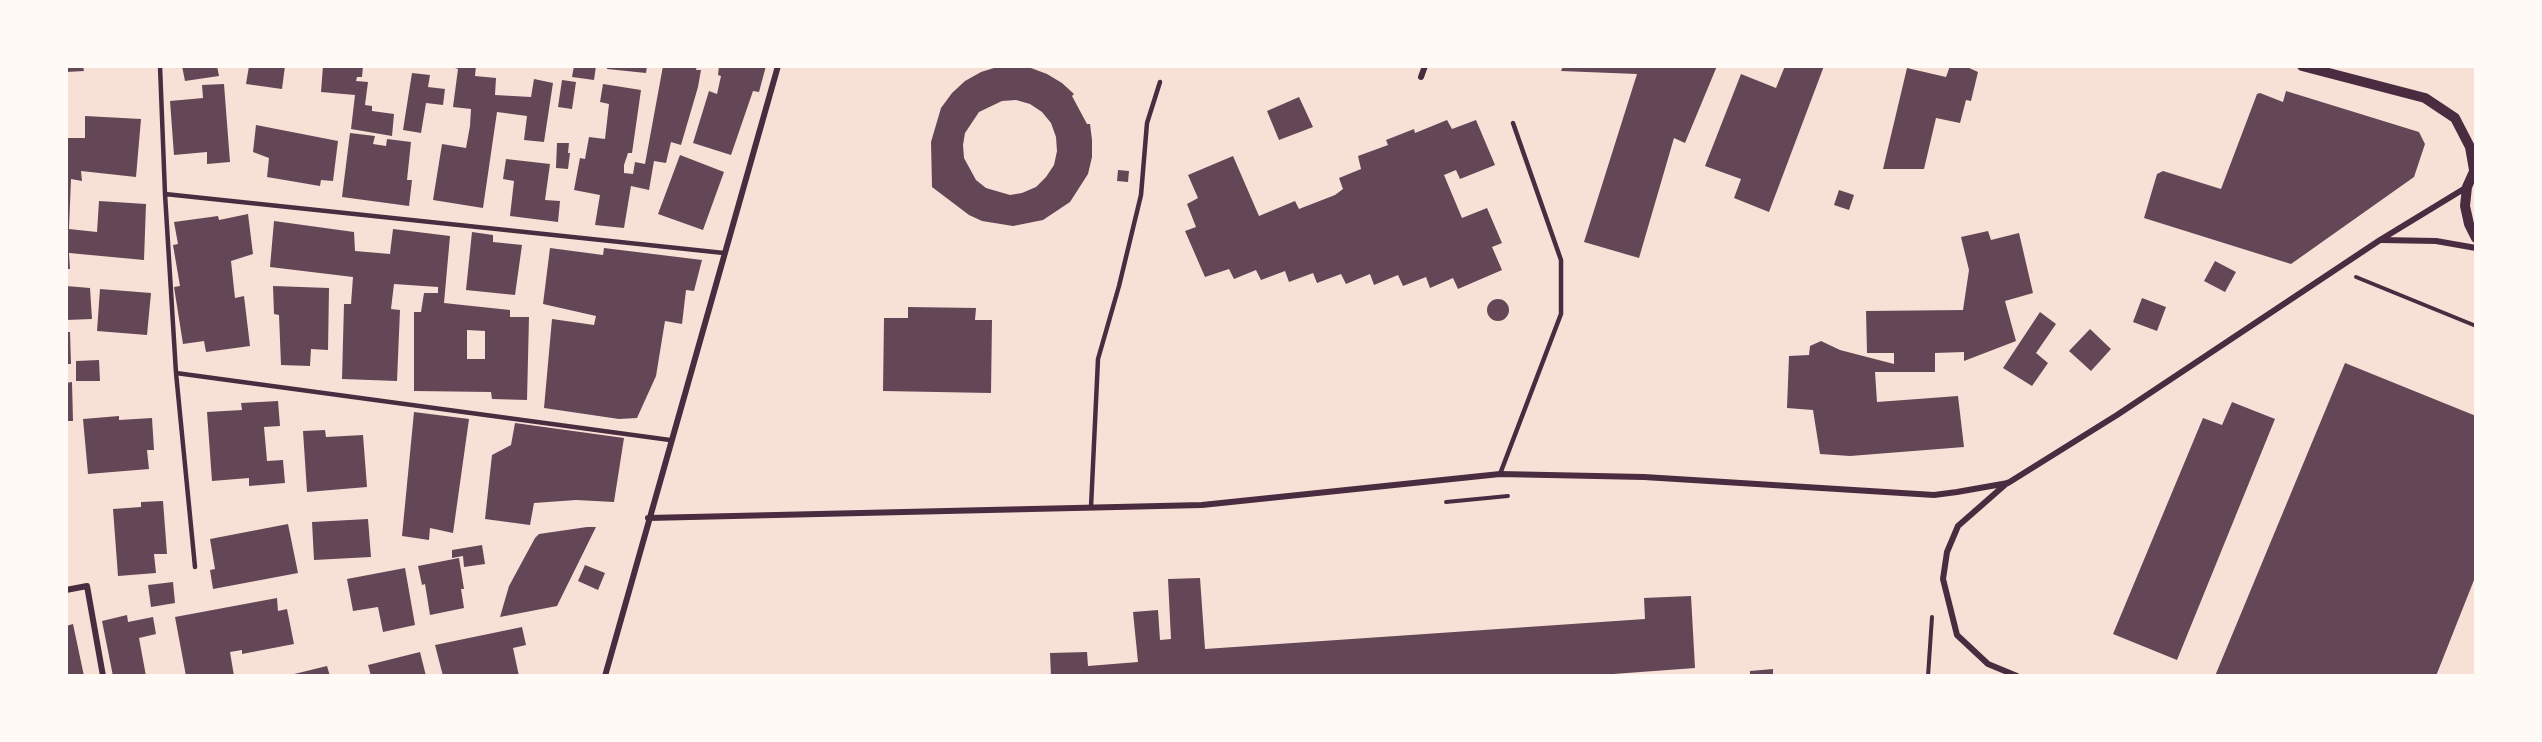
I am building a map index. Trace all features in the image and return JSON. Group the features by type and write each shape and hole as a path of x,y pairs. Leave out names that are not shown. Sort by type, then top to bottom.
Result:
{"street":[{"path":"605,676 670,440 778,66"},
{"path":"1420,77 1425,66"},
{"path":"2302,66 2425,98 2455,118 2470,147 2475,168 2467,187 2465,206 2469,224 2476,238"},
{"path":"2018,676 1988,664 1957,635 1943,579 1947,552 1958,526 2008,483 2117,415 2380,240 2467,187"},
{"path":"2380,240 2436,241 2476,249"},
{"path":"648,518 1202,504 1500,474 1644,477 1934,495 2008,483"},
{"path":"66,590 87,586 104,676"}],"lane":[{"path":"160,66 176,373 195,567"},
{"path":"1091,507 1098,360 1141,195 1147,123 1160,82"},
{"path":"1500,474 1561,314 1561,260 1513,123"},
{"path":"165,194 724,253"},
{"path":"176,373 670,440"}],"path":[{"path":"2355,277 2476,326"},
{"path":"1435,503 1518,495"}],"building":[{"path":"66,66 83,66 84,71 66,72"},
{"path":"182,66 217,66 219,76 185,81"},
{"path":"249,66 285,66 282,89 246,84"},
{"path":"323,66 363,66 362,77 357,77 356,81 368,82 365,105 372,106 372,111 394,114 392,136 351,129 355,95 321,92"},
{"path":"449,66 476,66 475,76 496,78 495,95 531,97 534,79 553,83 544,142 524,140 527,116 497,112 483,208 433,200 442,144 466,148 470,126 471,109 453,107 458,69"},
{"path":"574,66 596,66 594,80 572,77"},
{"path":"607,66 647,66 646,73 607,69"},
{"path":"663,66 697,66 696,70 701,70 681,145 671,142 666,163 654,161 649,190 631,186 624,228 595,225 600,195 574,190 580,158 585,159 589,137 605,139 609,104 600,102 603,84 641,90 632,153 628,153 624,165 624,173 633,174 635,162 645,164"},
{"path":"719,66 766,66 759,92 753,91 731,155 693,143 709,91 717,94 721,76 718,75"},
{"path":"1563,66 1717,66 1685,143 1674,138 1639,258 1584,242 1637,74 1561,71"},
{"path":"1785,66 1824,66 1769,212 1734,198 1741,179 1705,166 1741,74 1776,88"},
{"path":"1950,66 1965,66 1978,72 1971,101 1966,100 1960,123 1936,118 1924,169 1883,169 1907,68 1946,77"},
{"path":"997,67 1031,68 1062,83 1074,94 1072,96 1087,124 1090,124 1092,140 1092,157 1088,174 1070,202 1043,220 1013,226 982,221 969,215 932,187 931,142 941,108 965,81 981,72","holes":["1016,100 1030,104 1042,112 1051,123 1056,137 1057,151 1054,165 1036,187 1022,193 1010,195 986,188 976,180 964,158 965,133 979,112 1002,101"]},
{"path":"412,73 430,75 428,87 445,89 443,105 426,103 421,133 403,130"},
{"path":"562,80 576,82 572,109 558,107"},
{"path":"224,84 230,162 207,164 207,152 174,155 170,101 203,98 202,85"},
{"path":"2286,91 2419,132 2425,144 2414,177 2291,264 2144,218 2157,174 2163,171 2221,189 2257,94 2260,93 2283,102"},
{"path":"1299,97 1313,127 1279,140 1267,111"},
{"path":"85,116 141,119 136,177 81,171 82,181 71,179 69,229 97,232 99,201 146,204 144,260 69,253 70,269 66,269 66,138 85,138"},
{"path":"1447,120 1452,129 1476,120 1495,165 1460,179 1456,170 1444,175 1462,218 1487,208 1502,243 1492,247 1502,270 1458,289 1453,278 1430,288 1426,277 1403,286 1398,275 1374,285 1370,274 1346,284 1341,274 1317,283 1313,273 1289,282 1285,271 1261,280 1256,270 1234,279 1229,269 1205,277 1185,231 1196,227 1187,204 1198,198 1188,175 1233,156 1259,216 1295,201 1299,209 1335,195 1343,189 1339,178 1361,169 1358,156 1388,145 1386,140 1414,129 1415,133"},
{"path":"256,125 338,141 333,181 321,180 320,186 267,177 269,158 253,152"},
{"path":"350,133 375,136 373,144 386,146 387,139 411,142 407,180 412,180 409,206 342,197"},
{"path":"557,143 569,143 568,169 556,168"},
{"path":"680,155 724,172 703,230 658,214"},
{"path":"506,159 550,164 545,200 560,201 558,222 510,216 514,181 503,179"},
{"path":"1118,170 1129,171 1128,182 1117,181"},
{"path":"1839,190 1854,195 1849,210 1834,205"},
{"path":"248,214 253,254 231,261 235,298 244,296 250,346 206,352 204,341 183,344 174,287 180,286 173,245 178,244 174,222 218,216 219,220"},
{"path":"274,221 354,232 355,251 390,254 393,229 450,236 444,303 510,310 510,317 529,317 527,400 492,399 491,392 414,391 414,312 421,312 424,293 438,293 438,287 394,284 391,309 400,310 397,381 342,379 344,304 351,304 353,277 270,267","holes":["467,330 485,331 485,359 467,359"]},
{"path":"1988,231 1991,240 2019,233 2033,293 2005,301 2016,341 1964,361 1964,352 1935,353 1935,372 1875,372 1877,402 1958,396 1964,447 1850,456 1820,454 1813,410 1787,408 1789,356 1809,355 1810,346 1821,341 1840,350 1894,364 1894,353 1867,353 1866,311 1963,310 1969,270 1961,237"},
{"path":"472,232 493,235 493,242 522,245 515,295 466,290"},
{"path":"550,248 603,255 604,248 702,260 694,291 686,290 682,324 665,321 656,376 637,418 619,419 544,408 552,319 594,325 596,316 543,304"},
{"path":"2215,261 2236,272 2225,292 2204,281"},
{"path":"66,286 90,288 92,319 66,320"},
{"path":"273,286 329,288 328,350 311,349 310,366 281,365 279,315 274,314"},
{"path":"100,289 151,293 147,335 97,331"},
{"path":"2142,298 2166,307 2157,331 2133,322"},
{"path":"1498,299 1506,302 1509,310 1506,318 1498,321 1490,318 1487,310 1490,302"},
{"path":"908,307 976,308 975,320 992,320 991,393 883,391 884,318 908,318"},
{"path":"2040,312 2056,324 2036,353 2048,363 2032,386 2003,368"},
{"path":"2090,329 2111,349 2091,371 2069,351"},
{"path":"66,332 70,332 71,364 66,364"},
{"path":"99,360 100,381 76,381 76,361"},
{"path":"2345,363 2476,416 2476,575 2436,676 2215,676"},
{"path":"72,382 73,421 66,421 66,383"},
{"path":"278,401 280,426 264,427 267,461 283,460 285,483 249,486 249,478 212,481 207,412 242,410 241,403"},
{"path":"2232,402 2275,419 2177,660 2113,634 2203,418 2222,425"},
{"path":"414,412 469,419 453,533 430,528 429,540 402,536"},
{"path":"119,416 119,420 152,418 154,450 147,450 149,469 88,474 83,419"},
{"path":"515,423 624,438 614,502 576,500 534,503 530,525 485,519 492,455 511,445"},
{"path":"325,430 326,437 363,435 367,487 307,492 303,431"},
{"path":"163,501 167,554 154,554 156,573 118,576 113,509 141,507 141,502"},
{"path":"368,519 371,557 314,560 312,522"},
{"path":"288,524 298,573 213,589 210,570 215,569 210,539"},
{"path":"596,527 557,606 500,617 509,586 535,538 539,534"},
{"path":"482,545 485,564 464,567 463,556 452,558 452,550"},
{"path":"459,558 464,589 461,589 464,608 430,615 425,584 422,585 418,566"},
{"path":"585,565 605,573 598,590 578,581"},
{"path":"405,568 415,625 383,632 378,607 353,611 347,579"},
{"path":"1200,578 1205,649 1645,619 1644,598 1691,596 1695,668 1586,676 1051,676 1050,653 1087,652 1088,666 1138,662 1133,612 1158,610 1160,640 1171,639 1168,579"},
{"path":"173,582 175,603 151,607 148,585"},
{"path":"277,598 278,611 287,609 294,644 242,654 242,650 230,652 234,676 186,676 175,617"},
{"path":"127,615 128,622 153,617 156,634 139,638 146,676 113,676 102,621"},
{"path":"73,624 84,676 66,676 66,626"},
{"path":"522,627 526,645 513,648 519,676 443,676 435,645"},
{"path":"420,652 426,676 371,676 368,665"},
{"path":"327,666 330,676 290,676 290,675"},
{"path":"1773,669 1773,676 1750,676 1750,671"}]}
